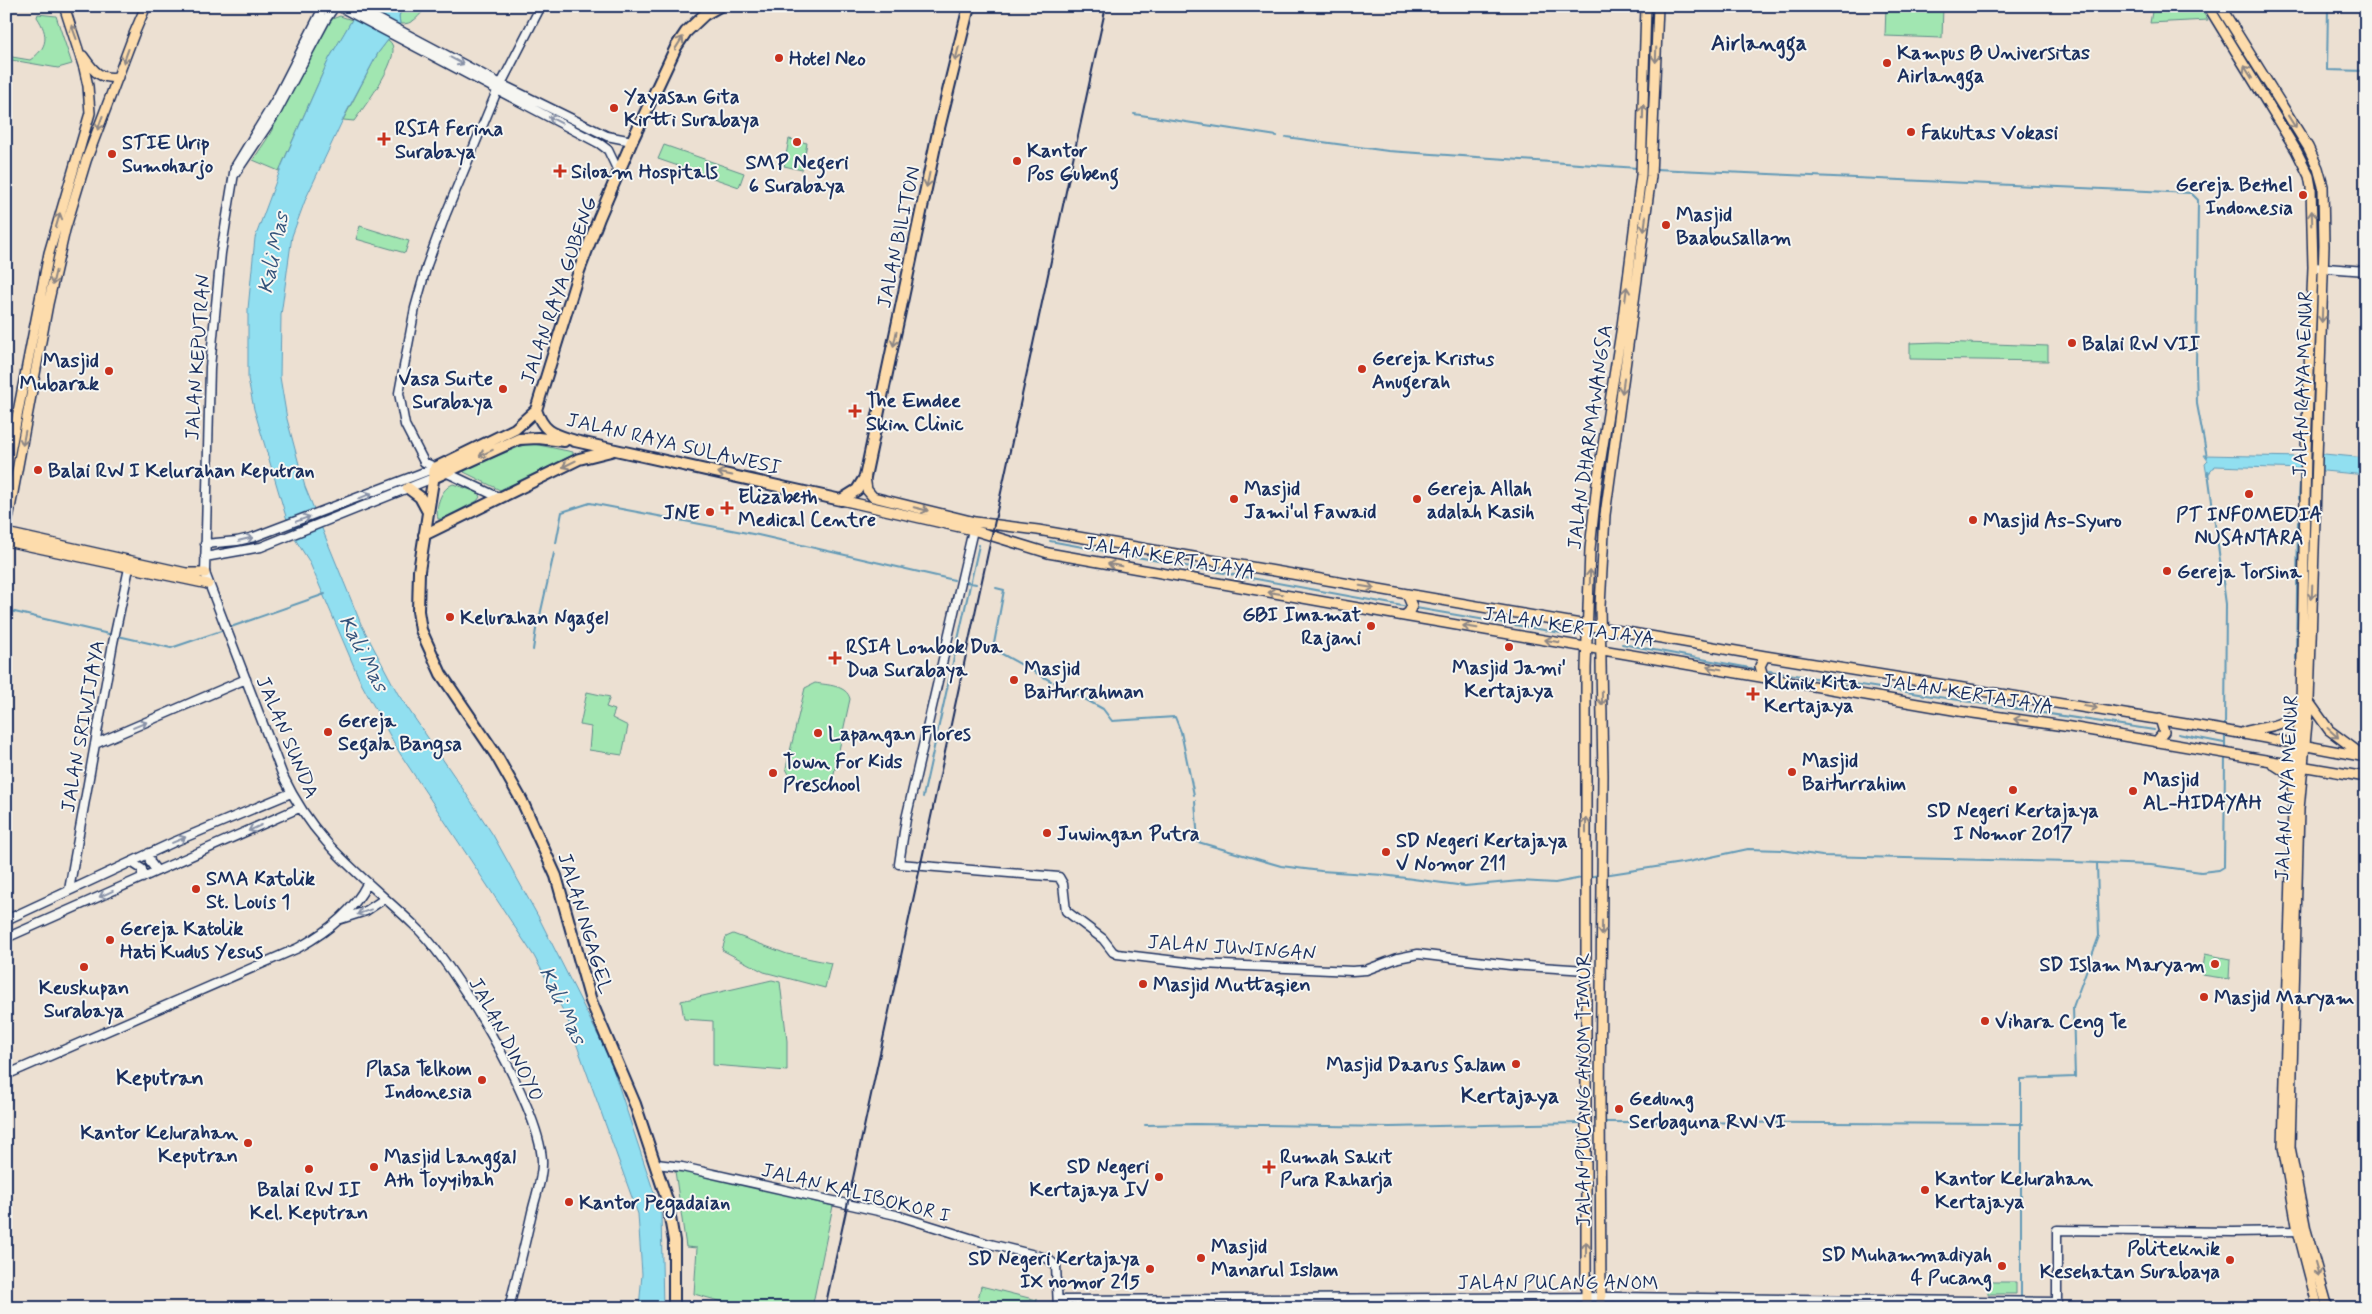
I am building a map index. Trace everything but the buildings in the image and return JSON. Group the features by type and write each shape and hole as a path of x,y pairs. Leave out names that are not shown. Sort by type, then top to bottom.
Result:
{"highway":[{"name":"JALAN RAYA GUBENG","path":"536,410 578,271 618,171 676,47 686,32 704,15 720,6"},
{"name":"JALAN BILITON","path":"865,477 938,132 969,6"},
{"path":"434,473 514,429 536,410"},
{"name":"JALAN RAYA SULAWESI","path":"536,410 540,422 547,430 576,442 841,500"},
{"path":"434,473 445,473 519,440 538,438 576,442"},
{"path":"424,535 498,497 579,459 615,450"},
{"name":"JALAN NGAGEL","path":"434,473 427,510 418,584 418,611 424,641 441,674 496,755 532,820 565,902 591,1001 625,1079 656,1164 674,1230 674,1308"},
{"path":"841,500 854,493 865,477"},
{"path":"408,488 420,497 427,510"}],"main road":[{"path":"134,34 132,29 141,6"},
{"path":"146,6 86,161 66,230 48,304 6,531 186,573 205,573"},
{"name":"JALAN DHARMAWANGSA","path":"1646,6 1647,162"},
{"name":"JALAN DHARMAWANGSA","path":"1602,876 1600,606 1605,515 1646,175 1658,6"},
{"name":"JALAN RAYA MENUR","path":"2208,6 2296,150 2309,176 2313,267 2306,451 2309,558"},
{"name":"JALAN RAYA MENUR","path":"2220,6 2308,147 2318,168 2323,186 2324,266 2316,473 2309,558 2305,703 2302,746 2294,787 2291,1152 2302,1231 2318,1308"},
{"path":"6,473 49,253 90,113 88,86 80,52 66,10"},
{"path":"2226,37 2236,31"},
{"path":"80,52 97,74 107,78 118,77"},
{"name":"JALAN DHARMAWANGSA","path":"1586,878 1587,647 1590,549 1597,483 1627,327"},
{"name":"JALAN KERTAJAYA","path":"865,477 867,490 879,500 975,522 1038,530 1409,597 2238,732 2366,757"},
{"name":"JALAN KERTAJAYA","path":"841,500 973,530 1034,549 1959,711 2366,777"},
{"path":"1034,549 1031,538 1038,530"},
{"path":"6,541 208,584"},
{"path":"1406,614 1412,606 1409,597"},
{"path":"1762,676 1760,666 1766,656"},
{"path":"2238,732 2279,724 2292,716 2305,703 2329,730 2353,750 2366,757"},
{"path":"2156,742 2164,732 2160,719"},
{"path":"2261,759 2284,770 2294,787"},
{"name":"JALAN RAYA MENUR","path":"2292,939 2299,766"},
{"name":"JALAN PUCANG ANOM TIMUR","path":"1601,1308 1602,876"},
{"name":"JALAN PUCANG ANOM TIMUR","path":"1586,878 1586,1308"},
{"name":"JALAN RAYA MENUR","path":"2302,1231 2328,1308"}],"street":[{"path":"235,174 235,167 278,96 324,6"},
{"path":"235,174 276,113 326,19 336,6 353,8 397,34 499,88 576,126 614,139 632,141"},
{"path":"434,473 420,456 405,426 400,404 401,380 415,308 421,282 442,222 499,88 541,6"},
{"path":"576,126 608,150 618,171"},
{"name":"JALAN KEPUTRAN","path":"205,557 212,348 221,253 235,174"},
{"path":"2313,267 2324,266 2366,271"},
{"path":"418,474 420,456"},
{"path":"205,544 245,540 320,513 418,474 434,473"},
{"path":"205,557 248,551 408,488 434,473"},
{"path":"445,473 498,497"},
{"name":"JALAN JUWINGAN","path":"973,530 906,819 899,864 1059,878 1063,884 1066,911 1103,939 1112,952 1118,954 1202,964 1352,971 1366,970 1398,958 1418,954 1510,965 1586,970"},
{"name":"JALAN SUNDA","path":"205,557 205,573 208,584 291,793 299,808 321,838 384,899"},
{"name":"JALAN SRIWIJAYA","path":"69,890 116,626 129,568"},
{"path":"95,744 246,679"},
{"path":"7,919 150,853 291,793"},
{"path":"6,938 299,808"},
{"path":"150,853 150,862 157,871"},
{"path":"132,862 142,869 142,878"},
{"path":"341,919 368,884"},
{"path":"6,1075 298,948 341,919 366,911 384,899"},
{"name":"JALAN DINOYO","path":"384,899 427,937 453,972 506,1063 524,1101 537,1136 542,1168 509,1308"},
{"name":"JALAN KALIBOKOR I","path":"656,1164 693,1169 844,1202 896,1215 986,1243 1047,1258 1056,1266 1058,1304"},
{"path":"2058,1305 2057,1230 2302,1231"},
{"name":"JALAN PUCANG ANOM","path":"1058,1304 1601,1298 2027,1302 2058,1305"}],"green space":[{"path":"403,6 427,6 409,23 400,24 399,16"},
{"path":"1886,6 1943,6 1942,38 1885,36"},
{"path":"2153,6 2200,6 2208,20 2150,23"},
{"path":"38,14 56,16 72,64 58,68 6,59 6,54 9,53 12,57 30,60 40,51 45,41 45,35 37,17"},
{"path":"340,16 352,20 329,59 279,171 253,160 267,139 332,19"},
{"path":"388,40 393,46 392,55 382,80 354,121 343,120 378,53"},
{"path":"789,139 807,143 802,170 784,166"},
{"path":"664,145 744,173 739,187 658,159"},
{"path":"360,226 409,241 405,253 356,239"},
{"path":"1939,342 2048,346 2048,361 1910,359 1910,343"},
{"path":"529,443 573,452 573,455 500,490 464,472 465,469"},
{"path":"453,484 477,492 480,497 477,501 442,519 438,519 437,509 440,498 445,490"},
{"name":"Lapangan Flores","path":"815,683 841,688 848,694 850,699 833,778 824,786 796,780 788,773 786,768 805,688"},
{"path":"587,692 610,697 606,707 615,710 612,718 628,726 622,755 589,750 591,727 580,725"},
{"path":"733,934 787,954 831,963 825,988 764,972 722,950 726,937"},
{"path":"2205,954 2230,959 2229,979 2202,975"},
{"path":"772,980 780,982 787,1041 787,1071 713,1065 713,1021 684,1019 681,1001"},
{"path":"680,1169 833,1206 812,1308 745,1308 694,1294 697,1248 686,1247 675,1171"},
{"path":"1988,1282 2016,1282 2016,1294 1988,1294"},
{"path":"981,1286 1037,1300 1035,1308 976,1308"}],"water":[{"name":"Kali Mas","path":"360,6 403,6 399,16 400,24 394,35 378,53 346,113 306,198 292,236 281,315 280,377 287,419 305,487 361,624 398,694 493,835 539,918 609,1057 661,1214 663,1308 639,1308 642,1274 638,1214 567,1018 534,956 399,752 361,683 309,561 295,539 287,520 254,409 248,379 248,309 255,238 282,165 329,59"},
{"path":"2324,454 2366,458 2366,475 2303,469 2215,466 2207,476 2205,464 2208,461 2204,455 2303,457"}],"waterway":[{"path":"2328,6 2327,70 2366,71"},
{"path":"1134,114 1277,136"},
{"path":"1286,137 1388,151 1638,168"},
{"path":"1655,169 2191,193 2198,200 2197,404 2207,457"},
{"path":"2301,459 2302,431"},
{"path":"2299,499 2301,466"},
{"path":"2208,472 2226,604 2225,726"},
{"path":"556,543 562,512 590,503 758,535 954,580"},
{"path":"2296,659 2298,521"},
{"path":"1050,541 1408,607"},
{"path":"923,797 979,545"},
{"path":"539,620 554,553"},
{"path":"966,582 976,584"},
{"path":"996,588 1004,590 993,649 1051,681"},
{"path":"228,628 325,594"},
{"path":"1416,608 1561,633"},
{"path":"6,610 113,635"},
{"path":"533,650 536,629"},
{"path":"118,636 171,648 224,630"},
{"path":"1622,644 1755,669"},
{"path":"1769,671 2154,730"},
{"path":"1054,682 1103,709 1112,721 1175,717 1181,732 1194,795"},
{"path":"2178,734 2224,743"},
{"path":"2225,734 2225,751"},
{"path":"1604,875 1688,862 1748,849 1782,850 1822,856 2073,862 2151,865 2201,872 2219,870 2224,867 2225,756"},
{"path":"1195,801 1198,842 1281,866 1383,875 1465,886 1520,881 1555,883 1582,878"},
{"path":"2021,1300 2021,1079 2075,1077 2073,1007 2099,936 2097,863"},
{"path":"1589,877 1599,875"},
{"path":"1602,1122 2023,1124"},
{"path":"1145,1125 1390,1127 1582,1123"}],"railway":[{"path":"825,1308 1106,6"}],"place":[{"name":"Hotel Neo","path":"779,58"},
{"name":"Kampus B Universitas Airlangga","path":"1887,63"},
{"name":"Yayasan Gita Kirtti Surabaya","path":"614,108"},
{"name":"Fakultas Vokasi","path":"1911,132"},
{"name":"RSIA Ferina Surabaya","path":"384,139"},
{"name":"SMP Negeri 6 Surabaya","path":"797,142"},
{"name":"STIE Urip Sumoharjo","path":"112,154"},
{"name":"Kantor Pos Gubeng","path":"1017,161"},
{"name":"Siloam Hospitals","path":"560,171"},
{"name":"Gereja Bethel Indonesia","path":"2303,195"},
{"name":"Masjid Baabusallam","path":"1666,225"},
{"name":"Balai RW VII","path":"2072,343"},
{"name":"Gereja Kristus Anugerah","path":"1362,369"},
{"name":"Masjid Mubarak","path":"109,371"},
{"name":"Vasa Suite Surabaya","path":"503,389"},
{"name":"The Emdee Skin Clinic","path":"855,411"},
{"name":"Balai RW I Kelurahan Keputran","path":"38,470"},
{"name":"PT INFOMEDIA NUSANTARA","path":"2249,494"},
{"name":"Masjid Jami'ul Fawaid","path":"1234,499"},
{"name":"Gereja Allah adalah Kasih","path":"1417,499"},
{"name":"Elizabeth Medical Centre","path":"727,508"},
{"name":"JNE","path":"710,512"},
{"name":"Masjid As-Syuro","path":"1973,520"},
{"name":"Gereja Torsina","path":"2167,571"},
{"name":"Kelurahan Ngagel","path":"450,617"},
{"name":"GBI Imamat Rajani","path":"1371,626"},
{"name":"Masjid Jami' Kertajaya","path":"1509,647"},
{"name":"RSIA Lombok Dua Dua Surabaya","path":"835,658"},
{"name":"Masjid Baiturrahman","path":"1014,680"},
{"name":"Klinik Kita Kertajaya","path":"1753,694"},
{"name":"Gereja Segala Bangsa","path":"328,732"},
{"name":"Lapangan Flores","path":"818,733"},
{"name":"Masjid Baiturrahim","path":"1792,772"},
{"name":"Town For Kids Preschool","path":"773,773"},
{"name":"SD Negeri Kertajaya I Nomor 2017","path":"2013,790"},
{"name":"Masjid AL-HIDAYAH","path":"2133,791"},
{"name":"Juwingan Putra","path":"1047,833"},
{"name":"SD Negeri Kertajaya V Nomor 211","path":"1386,852"},
{"name":"SMA Katolik St. Louis 1","path":"196,889"},
{"name":"Gereja Katolik Hati Kudus Yesus","path":"110,940"},
{"name":"SD Islam Maryam","path":"2215,964"},
{"name":"Keuskupan Surabaya","path":"84,967"},
{"name":"Masjid Muttaqien","path":"1143,984"},
{"name":"Masjid Maryam","path":"2204,997"},
{"name":"Vihara Ceng Te","path":"1985,1021"},
{"name":"Masjid Daarus Salam","path":"1516,1064"},
{"name":"Plasa Telkom Indonesia","path":"482,1080"},
{"name":"Gedung Serbaguna RW VI","path":"1619,1109"},
{"name":"Kantor Kelurahan Keputran","path":"248,1143"},
{"name":"Masjid Langgal Ath Toyyibah","path":"374,1167"},
{"name":"Rumah Sakit Pura Raharja","path":"1269,1167"},
{"name":"Balai RW II Kel. Keputran","path":"309,1169"},
{"name":"SD Negeri Kertajaya IV","path":"1159,1177"},
{"name":"Kantor Kelurahan Kertajaya","path":"1925,1190"},
{"name":"Kantor Pegadaian","path":"569,1202"},
{"name":"Masjid Manarul Islam","path":"1201,1258"},
{"name":"Politeknik Kesehatan Surabaya","path":"2230,1260"},
{"name":"SD Muhammadiyah 4 Pucang","path":"2002,1266"},
{"name":"SD Negeri Kertajaya IX nomor 215","path":"1150,1269"}],"district":[{"name":"Airlangga","path":"1759,42"},
{"name":"Keputran","path":"160,1077"},
{"name":"Kertajaya","path":"1510,1095"}]}
